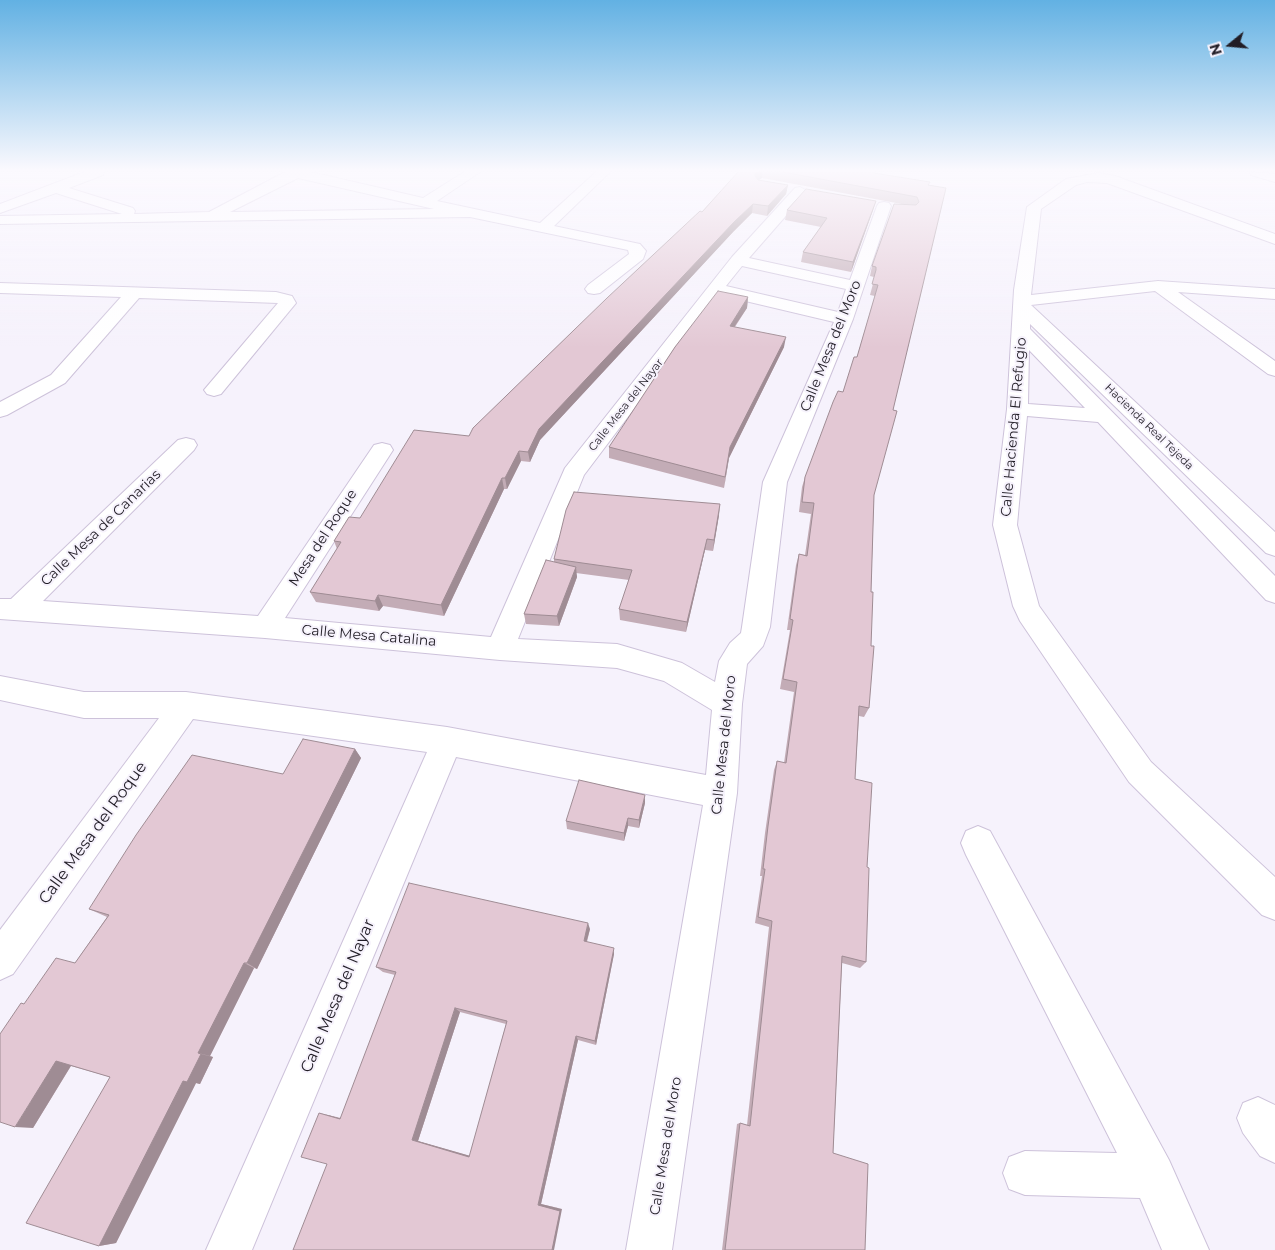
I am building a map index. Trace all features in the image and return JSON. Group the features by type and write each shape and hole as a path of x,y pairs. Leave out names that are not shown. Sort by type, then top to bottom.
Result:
{"street":[{"path":"554,230 623,244 638,250 637,256 594,289"},
{"name":"Calle Mesa del Nayar","path":"500,648 572,474 738,260 763,230"},
{"name":"Calle Mesa del Moro","path":"649,1250 721,793 726,704 733,661 740,650 753,638 756,626 775,482 844,319 875,230"},
{"name":"Calle Hacienda El Refugio","path":"1031,230 1023,299 1017,408 1005,525 1026,606 1034,621 1140,772 1275,902"},
{"name":"Calle Hacienda El Refugio","path":"1251,230 1275,239"},
{"path":"738,260 856,286"},
{"path":"1023,299 1057,287 1138,274 1275,282"},
{"path":"1023,299 1158,286 1275,294"},
{"path":"1158,286 1275,370"},
{"path":"0,288 276,297 286,300 287,303 284,307 214,390"},
{"path":"715,290 844,319"},
{"path":"0,410 58,379 134,292"},
{"name":"Hacienda Real Tejeda","path":"1023,299 1275,547"},
{"name":"Hacienda Real Tejeda","path":"1022,332 1102,416 1270,581"},
{"name":"Hacienda Real Tejeda","path":"1017,408 1102,416"},
{"name":"Calle Mesa de Canarias","path":"8,609 186,446"},
{"name":"Mesa del Roque","path":"265,627 382,450"},
{"name":"Calle Mesa Catalina","path":"8,609 265,627 500,648 617,656 672,671 726,704"},
{"path":"0,688 84,705 186,705 447,741 721,793"},
{"name":"Calle Mesa del Roque","path":"0,960 186,705"},
{"name":"Calle Mesa del Nayar","path":"229,1250 447,741"},
{"path":"978,843 1153,1176 1186,1250"},
{"path":"1025,1173 1153,1176"}],"building":[{"path":"679,230 726,230 539,429 528,452 519,451 505,478 502,478 441,605 378,595 375,601 310,592 341,542 334,541 349,517 360,518 414,430 469,436 473,428"},
{"path":"818,230 865,230 853,262 803,252"},
{"path":"885,230 936,230 893,410 897,411 874,495 871,646 874,646 869,708 859,706 855,779 872,783 867,867 869,868 866,962 842,956 833,1153 868,1164 865,1250 725,1250 740,1123 750,1126 772,921 758,917 765,869 763,869 768,826 777,761 786,763 797,682 783,679 793,620 790,619 799,554 807,556 814,503 802,502 805,477 833,402 838,391 843,392 854,357 857,357 878,285 872,284 876,267 872,266"},
{"path":"718,291 748,297 730,326 786,337 730,447 725,477 609,447 675,347"},
{"path":"574,492 720,504 714,540 707,539 687,622 619,609 632,570 554,559 566,510"},
{"path":"546,560 576,567 557,616 524,614"},
{"path":"303,739 355,749 247,963 244,963 198,1053 201,1054 187,1082 183,1081 99,1246 26,1223 110,1077 56,1061 15,1127 0,1122 0,1034 21,1003 24,1004 56,958 75,963 109,915 89,909 136,835 192,755 283,774"},
{"path":"579,780 645,795 639,820 628,818 624,833 566,821"},
{"path":"409,883 588,923 584,941 614,948 595,1041 576,1036 538,1205 560,1211 552,1250 293,1250 327,1164 301,1157 319,1113 340,1119 396,972 376,967","holes":["455,1008 507,1021 469,1157 412,1140"]}]}
